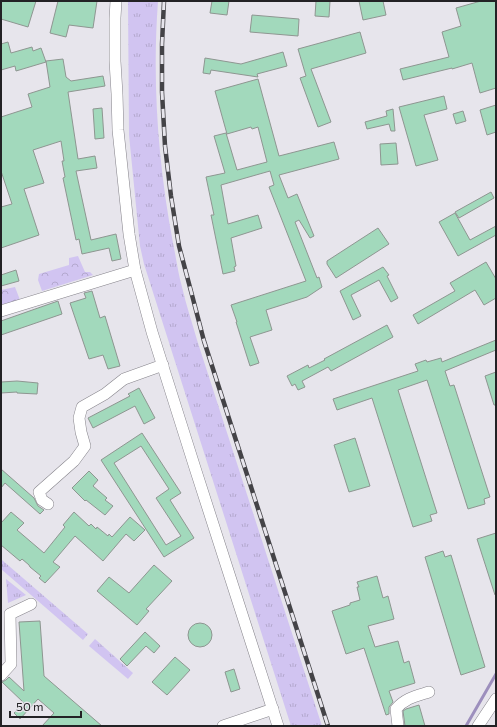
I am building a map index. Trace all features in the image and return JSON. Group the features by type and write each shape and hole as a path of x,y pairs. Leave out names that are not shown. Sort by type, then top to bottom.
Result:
{"street":[{"path":"116,1 115,61 118,130 128,227 135,270 152,332 199,483 278,726"},
{"path":"1,311 135,270"},
{"path":"48,504 42,500 39,492 74,461 85,446 79,418 82,407 105,394 124,379 163,366"},
{"path":"1,675 11,664 10,614 30,604"},
{"path":"398,726 396,709 400,703 429,692"},
{"path":"478,726 496,699"},
{"path":"223,726 272,709"}],"green space":[{"path":"128,1 158,1 156,31 156,92 160,153 163,183 179,276 197,340 322,726 291,726 144,264 140,246 129,135"},
{"path":"78,256 85,272 90,272 93,275 42,291 38,280 39,274 69,265 69,258"},
{"path":"15,287 20,300 1,305 1,290"},
{"path":"2,560 88,634 83,640 1,569"},
{"path":"6,579 26,595 8,603"},
{"path":"95,639 133,673 128,679 89,646"}],"building":[{"path":"1,1 36,1 28,27 1,19"},
{"path":"58,1 97,1 93,28 69,25 66,37 50,33"},
{"path":"212,1 229,1 227,15 210,13"},
{"path":"316,1 330,1 329,17 315,16"},
{"path":"359,1 383,1 386,15 363,20"},
{"path":"481,1 496,1 496,88 480,93 472,63 403,80 400,69 449,57 442,32 461,26 456,8"},
{"path":"252,15 299,19 298,36 250,32"},
{"path":"360,32 366,53 311,69 331,122 318,127 300,78 306,76 298,49"},
{"path":"8,42 11,53 32,47 33,51 41,48 46,62 16,71 15,66 1,70 1,44"},
{"path":"283,52 287,66 257,74 258,77 211,70 210,74 203,73 205,58 241,64"},
{"path":"63,59 66,77 71,81 103,76 105,86 68,92 78,159 95,156 97,168 76,171 91,240 116,234 121,259 112,261 109,248 82,254 79,239 76,240 63,178 65,177 62,161 64,161 61,141 33,150 44,183 24,189 39,235 1,248 1,207 12,204 1,171 1,117 32,107 28,94 50,87 46,61"},
{"path":"258,79 279,156 334,142 339,159 279,175 288,198 297,194 314,236 310,238 299,220 295,222 322,287 307,297 266,310 272,330 250,337 259,363 250,366 231,305 306,281 269,187 274,185 270,171 221,185 228,224 258,215 262,228 231,238 236,266 234,267 235,271 223,274 211,215 214,215 206,177 225,173 214,136 226,133 237,170 267,162 258,127 252,129 251,127 227,134 215,91"},
{"path":"444,96 447,109 424,115 438,160 416,166 399,107"},
{"path":"496,105 496,132 487,135 480,110"},
{"path":"102,108 104,138 95,139 93,109"},
{"path":"393,109 395,131 391,131 389,124 367,129 365,122 387,116 386,111"},
{"path":"463,111 466,121 456,124 453,114"},
{"path":"396,143 398,164 381,165 380,144"},
{"path":"491,192 494,198 459,218 455,212"},
{"path":"455,213 470,240 496,226 496,235 458,256 439,222"},
{"path":"378,228 389,244 336,278 327,264 327,261"},
{"path":"486,262 496,279 496,298 484,305 475,290 418,324 413,315 455,291 450,283"},
{"path":"383,267 389,275 387,276 398,298 391,302 379,280 351,295 361,316 353,320 340,291"},
{"path":"16,270 19,281 1,286 1,275"},
{"path":"92,291 100,318 105,316 120,366 108,369 103,355 89,359 70,303 86,298 84,293"},
{"path":"58,301 62,314 1,335 1,321"},
{"path":"387,325 393,337 331,371 328,367 302,381 305,387 298,390 295,384 292,386 287,376 308,365 309,368 325,360 324,359"},
{"path":"496,340 496,350 445,371 450,386 454,385 490,497 484,499 485,504 468,509 427,380 398,390 437,513 430,515 432,521 413,527 372,398 337,410 333,399 418,371 415,364 426,360 427,362 441,358 442,362"},
{"path":"496,372 496,405 494,405 485,376"},
{"path":"17,381 38,383 37,394 17,392 1,393 1,382"},
{"path":"139,388 155,418 144,424 135,406 93,428 88,418 130,396 128,394"},
{"path":"142,433 181,493 170,500 194,538 164,557 101,460","holes":["141,446 169,489 156,498 181,536 166,545 114,463"]},
{"path":"355,438 370,486 349,492 334,445"},
{"path":"1,469 34,498 38,506 44,510 40,514 5,483 1,488"},
{"path":"89,471 98,480 93,486 107,498 105,500 113,506 105,515 86,500 85,501 72,488"},
{"path":"11,512 24,523 17,530 44,553 65,527 63,525 74,512 89,526 91,524 96,529 97,527 108,536 109,534 112,537 130,517 145,530 134,541 126,534 103,561 75,536 53,562 60,567 45,583 39,578 41,576 29,565 22,559 20,561 1,545 1,523"},
{"path":"496,533 496,594 495,595 477,539"},
{"path":"443,551 445,557 451,555 485,667 461,675 425,557"},
{"path":"154,565 172,581 146,609 149,611 137,625 97,591 109,577 129,593"},
{"path":"377,576 383,598 388,596 394,619 368,626 375,647 398,641 404,663 409,661 415,683 389,691 393,702 389,707 389,714 386,715 364,648 346,654 332,611 360,600 357,582"},
{"path":"40,621 44,676 102,726 42,726 54,713 38,699 20,719 14,713 24,703 2,682 9,677 24,691 19,622"},
{"path":"200,623 205,624 211,630 211,640 205,646 200,647 195,646 189,640 188,635 189,630 195,624"},
{"path":"145,632 160,646 154,653 146,646 127,666 120,659"},
{"path":"175,657 190,670 167,695 152,682"},
{"path":"234,669 240,689 231,692 225,672"},
{"path":"419,705 425,726 405,726 403,711"}],"waterway":[{"path":"466,726 496,674"}],"railway":[{"path":"164,1 162,92 165,146 179,246 204,341 328,726"}]}
